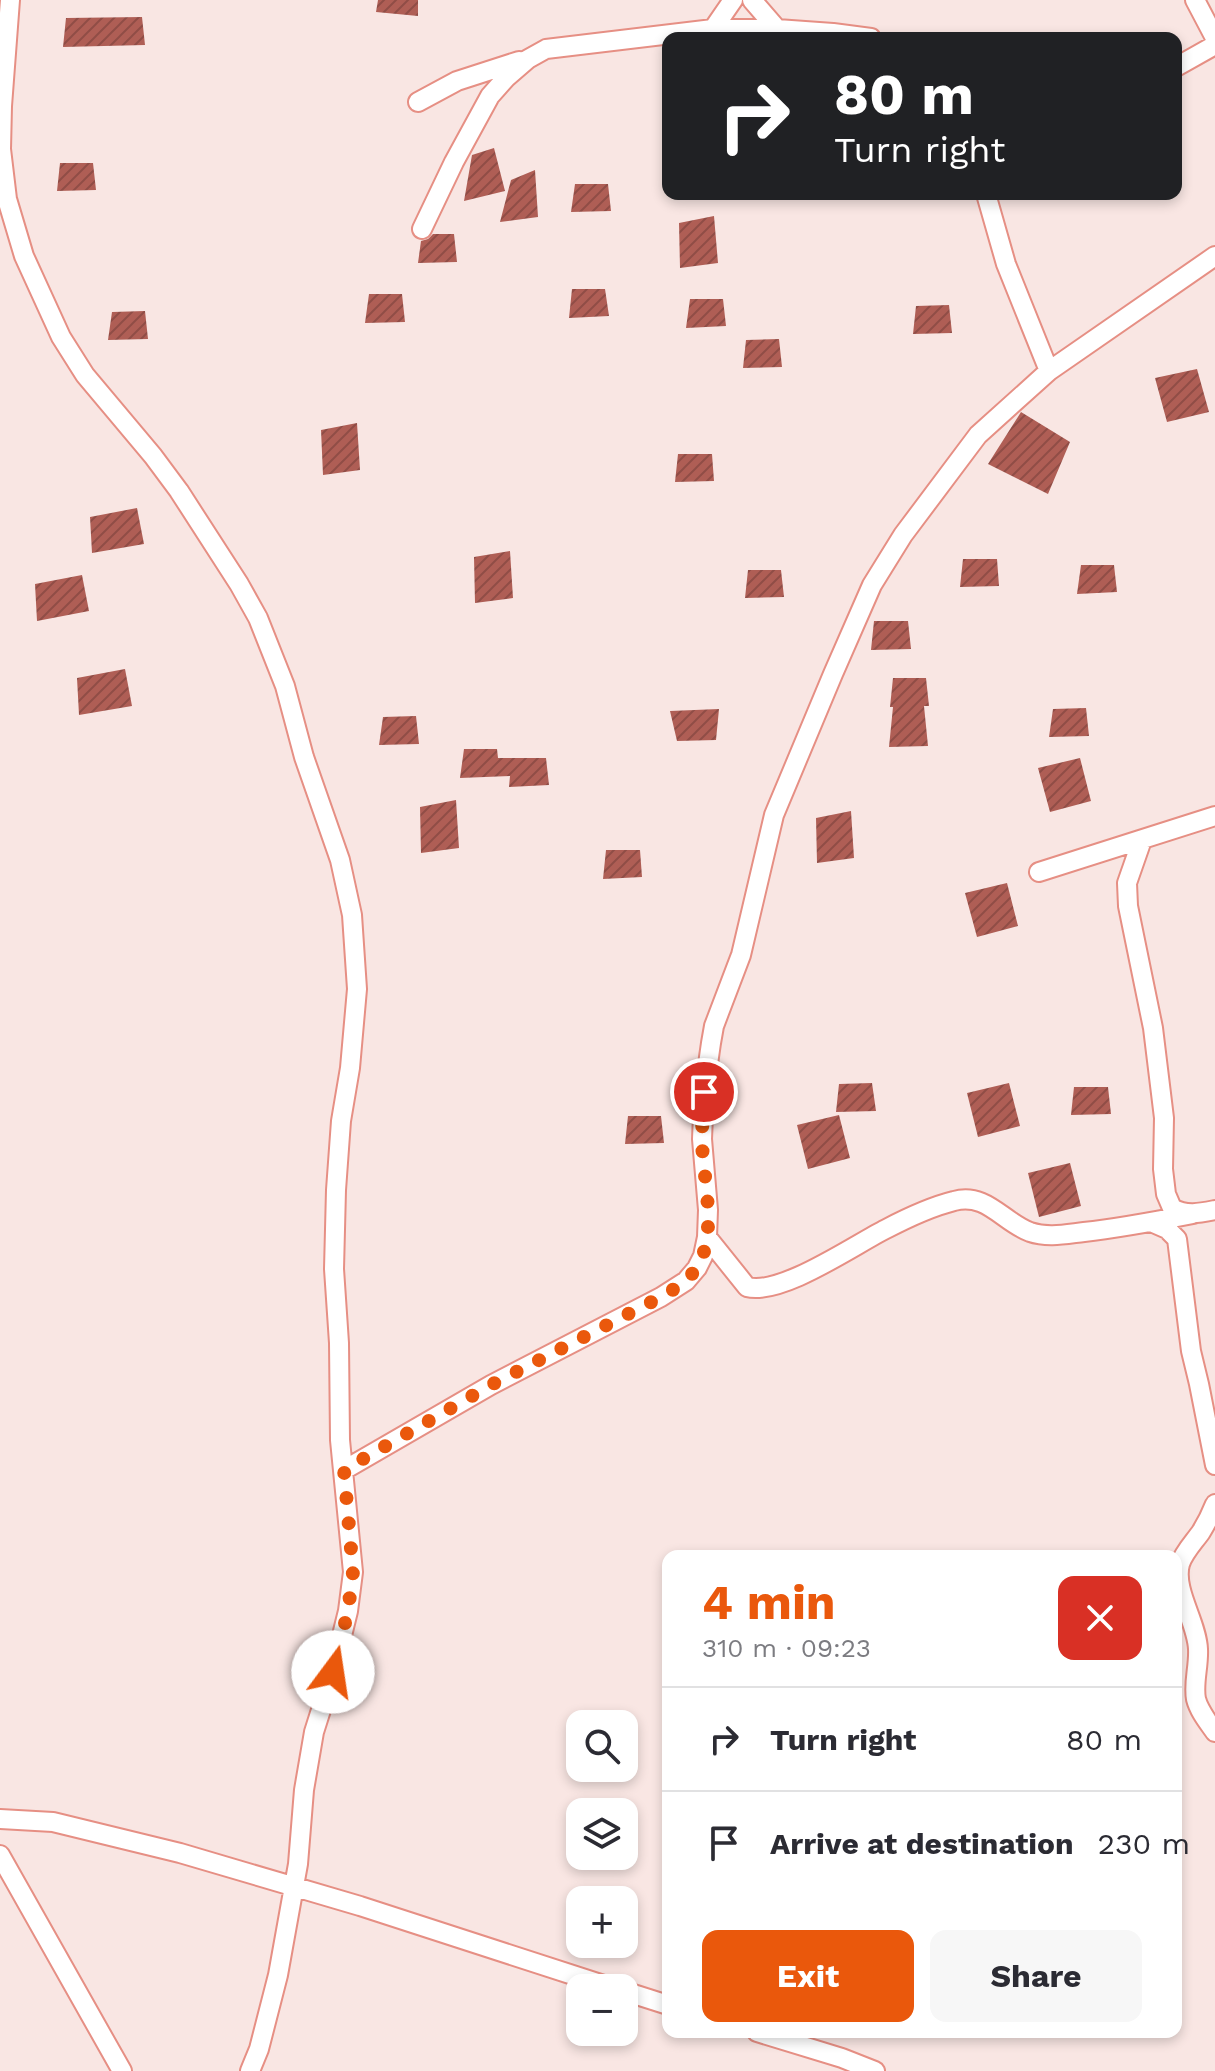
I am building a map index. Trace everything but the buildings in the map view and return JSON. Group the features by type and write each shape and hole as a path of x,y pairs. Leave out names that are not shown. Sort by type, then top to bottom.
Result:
{"street":[{"path":"10,0 1,148 7,199 24,256 61,337 85,375 179,491 258,618 285,686 304,757 340,860 352,915 357,989 350,1068 341,1121 334,1269 339,1343 340,1440 353,1572 348,1611 314,1732 304,1790 298,1864 278,1975 259,2049 250,2071"},
{"path":"713,29 733,0"},
{"path":"752,0 777,29"},
{"path":"1195,0 1215,38"},
{"path":"688,32 713,29 808,32"},
{"path":"418,102 457,81 528,59 546,49 662,35"},
{"path":"1182,64 1215,45"},
{"path":"422,229 490,96 528,59"},
{"path":"988,200 1006,264 1049,371"},
{"path":"344,1470 491,1385 661,1297 686,1281 697,1268 707,1237 702,1139 704,1092 714,1026 741,955 774,815 872,585 903,535 978,435 1049,371 1215,256"},
{"path":"1039,872 1215,816"},
{"path":"1142,840 1127,883 1128,906 1153,1028 1164,1118 1166,1194 1172,1208 1193,1214"},
{"path":"707,1237 747,1287 756,1289 790,1281 888,1228 955,1201 967,1199 992,1206 1019,1227 1049,1236 1122,1228 1215,1210"},
{"path":"1151,1222 1167,1229 1177,1239 1191,1351 1215,1465"},
{"path":"1182,1561 1215,1504"},
{"path":"1182,1594 1198,1648 1197,1703 1215,1732"},
{"path":"0,1819 53,1822 180,1853 569,1974"},
{"path":"0,1855 122,2071"},
{"path":"638,1995 662,2003"},
{"path":"777,2038 875,2071"}],"route":[{"path":"333,1672 348,1611 353,1572 344,1470 491,1385 686,1281 703,1256 707,1237 702,1139 704,1092"}]}
